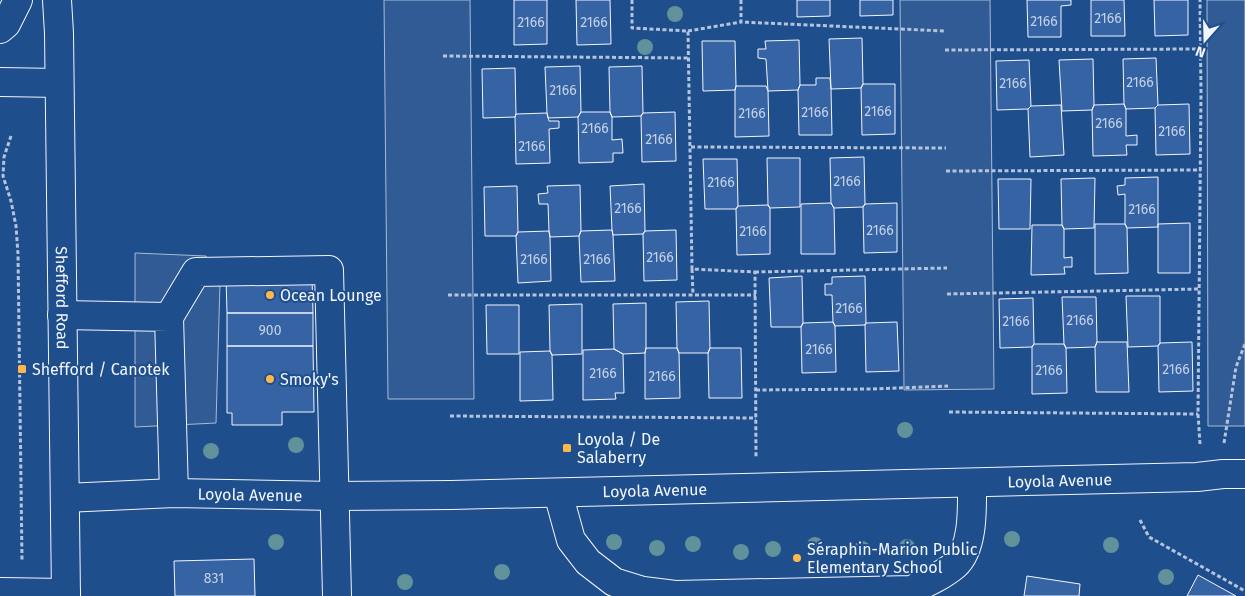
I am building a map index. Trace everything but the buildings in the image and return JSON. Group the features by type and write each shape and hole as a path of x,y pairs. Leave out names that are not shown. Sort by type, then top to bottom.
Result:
{"street":[{"path":"0,29 6,24 18,0"},
{"name":"Shefford Road","path":"57,0 66,594"},
{"path":"0,82 59,82"},
{"path":"174,493 169,317 196,272 329,270 337,596"},
{"path":"62,314 169,317"},
{"name":"Loyola Avenue","path":"65,498 174,493 335,496 558,493 1197,477 1245,474"},
{"path":"558,493 571,540 588,562 614,582 643,591 676,595 911,590 935,579 957,564 968,544 972,527 972,483"},
{"path":"11,592 66,594"}],"path":[{"path":"632,0 632,28 688,31 741,22 945,31"},
{"path":"741,0 741,22"},
{"path":"1200,0 1198,414 1200,448"},
{"path":"688,31 693,295"},
{"path":"945,50 1201,49"},
{"path":"443,56 689,58"},
{"path":"11,136 4,157 2,176 11,201 16,226 18,254 11,592"},
{"path":"691,147 946,148"},
{"path":"946,171 1200,170"},
{"path":"692,269 755,272 947,268"},
{"path":"755,272 757,488"},
{"path":"947,294 1199,289"},
{"path":"448,295 756,295"},
{"path":"1223,447 1236,367 1245,344"},
{"path":"756,390 948,386"},
{"path":"949,412 1198,414"},
{"path":"450,416 756,418"},
{"path":"1140,520 1149,538 1245,591"}],"shaded area":[{"path":"384,0 470,0 474,399 388,399"},
{"path":"900,0 990,0 994,389 904,390"},
{"path":"1207,0 1245,0 1245,426 1208,426"},
{"path":"135,253 206,256 220,283 216,423 135,427"}],"place":[{"name":"Ocean Lounge","path":"270,295"},
{"name":"Shefford / Canotek","path":"22,369"},
{"name":"Smoky's","path":"270,379"},
{"name":"Loyola / De Salaberry","path":"567,448"},
{"name":"Séraphin-Marion Public Elementary School","path":"797,558"}]}
